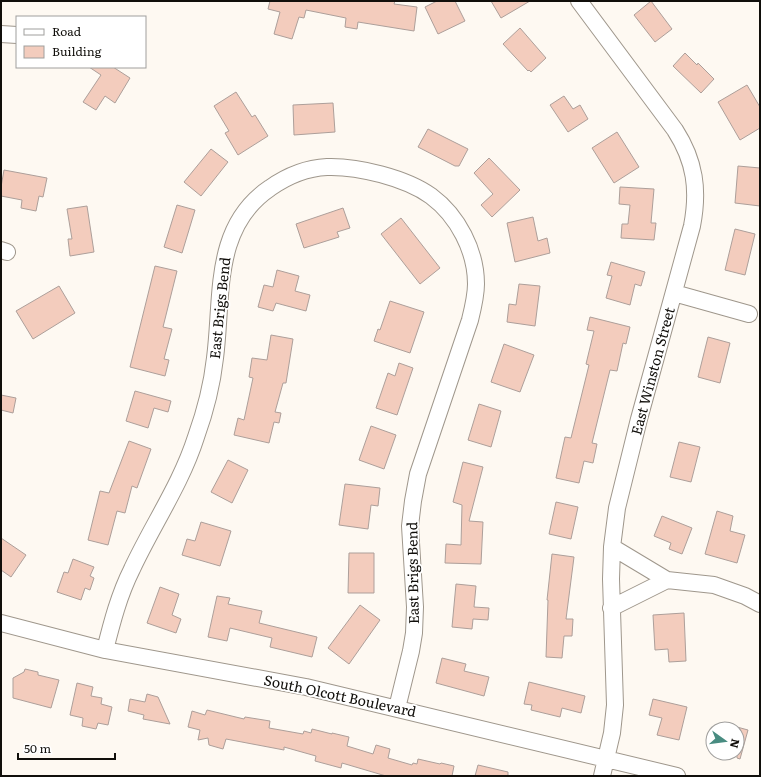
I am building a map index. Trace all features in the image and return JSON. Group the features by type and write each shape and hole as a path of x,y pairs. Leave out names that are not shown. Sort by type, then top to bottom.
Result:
{"street":[{"name":"East Winston Street","path":"579,1 684,144 690,159 696,188 696,208 692,226 621,489 612,547 611,608 615,705 612,733 602,776"},
{"path":"1,34 16,35"},
{"name":"East Brigs Bend","path":"105,650 122,591 132,567 178,484 188,461 205,409 215,358 223,264 233,231 245,211 257,196 294,174 314,168 335,167 361,170 397,180 421,190 432,197 448,212 459,227 468,244 474,263 476,282 475,299 470,320 418,474 410,526 415,607 414,633 397,708"},
{"path":"674,293 749,314"},
{"path":"612,547 667,580 714,585 745,596 760,604"},
{"path":"611,608 667,580"},
{"name":"South Olcott Boulevard","path":"2,626 105,650 306,687 677,776"}],"building":[{"path":"270,1 395,1 394,4 417,7 414,31 358,22 357,29 345,27 346,18 306,10 304,18 299,17 292,39 274,34 280,12 268,9"},
{"path":"437,1 455,1 465,21 438,34 425,7"},
{"path":"491,1 530,1 501,18"},
{"path":"651,1 672,29 655,42 634,15"},
{"path":"520,28 546,58 531,72 529,70 528,71 503,44"},
{"path":"685,53 697,65 698,63 714,79 701,93 673,66"},
{"path":"90,68 115,68 130,78 115,103 105,96 96,110 83,102 101,75"},
{"path":"747,85 760,107 760,128 740,140 718,102"},
{"path":"236,92 252,117 255,115 268,136 238,155 225,133 229,131 214,106"},
{"path":"564,96 573,109 580,105 588,119 568,132 550,105"},
{"path":"333,103 335,132 294,135 293,105"},
{"path":"428,129 468,149 459,166 455,166 418,147"},
{"path":"617,132 639,167 614,183 592,148"},
{"path":"211,149 228,162 201,196 184,182"},
{"path":"489,158 520,190 492,217 481,205 493,194 474,173"},
{"path":"738,166 760,168 760,206 735,203"},
{"path":"4,170 47,178 43,197 39,196 36,211 21,208 22,200 1,196"},
{"path":"620,187 654,189 651,223 656,223 654,240 621,238 622,224 628,224 630,205 619,204"},
{"path":"177,205 195,210 182,253 164,247"},
{"path":"87,206 94,252 70,256 68,239 72,239 67,209"},
{"path":"343,208 350,228 337,232 339,237 304,248 296,224"},
{"path":"533,217 538,241 547,238 550,253 515,262 507,223"},
{"path":"401,218 440,268 420,284 381,234"},
{"path":"735,229 755,234 745,275 725,270"},
{"path":"611,262 645,272 641,286 635,284 630,305 606,298 612,276 607,275"},
{"path":"155,266 177,271 163,327 172,329 164,359 169,360 165,376 130,367"},
{"path":"277,270 299,276 295,291 310,295 306,311 276,303 273,311 258,307 264,285 273,287"},
{"path":"519,284 540,286 535,326 507,322 509,304 516,305"},
{"path":"59,286 75,313 33,339 16,311"},
{"path":"390,301 424,312 410,353 374,341 378,329 380,330"},
{"path":"590,317 630,327 626,344 623,343 617,371 610,370 592,443 597,444 593,463 584,461 579,483 556,478 565,437 571,438 589,365 586,364 594,331 587,330"},
{"path":"271,335 293,339 286,383 283,383 275,412 281,413 279,423 274,422 269,443 234,435 238,418 244,420 253,378 249,377 252,358 267,360"},
{"path":"708,337 730,343 720,383 698,377"},
{"path":"504,344 534,355 520,392 491,382"},
{"path":"399,363 413,368 397,415 376,408 388,373 395,376"},
{"path":"135,391 171,401 168,412 154,408 148,428 126,421"},
{"path":"1,395 16,398 13,413 1,410"},
{"path":"479,404 501,411 491,447 468,440"},
{"path":"371,426 396,435 384,469 359,460"},
{"path":"129,441 151,449 137,488 132,486 125,513 117,511 108,545 88,540 100,491 109,493"},
{"path":"679,442 700,447 691,482 670,477"},
{"path":"228,460 248,470 232,503 211,492"},
{"path":"463,462 483,467 469,521 483,522 481,564 445,563 446,544 461,545 462,505 453,502"},
{"path":"345,484 380,488 378,506 371,505 368,529 339,525"},
{"path":"556,502 578,507 571,539 549,534"},
{"path":"717,511 733,516 730,531 745,535 737,563 705,554"},
{"path":"662,516 692,528 682,554 669,549 671,543 654,536"},
{"path":"201,522 231,531 220,566 182,555 187,539 195,541"},
{"path":"1,538 26,555 11,577 1,570"},
{"path":"349,553 374,553 374,593 348,593"},
{"path":"552,554 574,557 566,619 573,619 572,636 564,636 562,658 546,657 547,600"},
{"path":"73,559 94,567 90,576 94,578 90,590 85,588 81,600 57,592 64,572 68,573"},
{"path":"456,584 476,586 474,607 489,608 488,620 473,619 472,629 452,627"},
{"path":"160,587 179,594 172,615 181,619 176,633 147,623"},
{"path":"217,596 230,598 228,604 262,611 259,623 317,637 312,657 270,647 272,638 230,628 227,641 208,637"},
{"path":"360,605 380,620 349,664 328,648"},
{"path":"684,613 686,661 669,662 668,649 655,650 653,615"},
{"path":"442,658 466,664 464,671 489,677 484,696 436,683"},
{"path":"25,669 38,672 38,675 59,680 51,708 13,698 13,678 24,672"},
{"path":"529,682 585,696 581,713 562,708 560,717 531,710 532,705 524,704"},
{"path":"77,683 93,687 91,696 102,698 101,704 112,707 108,725 98,723 96,729 82,726 83,718 70,715"},
{"path":"147,694 158,697 170,724 143,719 144,715 128,711 130,699 145,702"},
{"path":"653,699 687,707 679,740 657,735 662,718 649,715"},
{"path":"207,710 244,719 245,717 270,721 269,728 303,734 304,731 311,733 312,729 349,737 347,746 373,754 376,745 390,749 388,758 412,765 413,763 417,764 418,759 454,766 452,776 386,776 342,763 341,768 315,761 316,756 284,747 284,750 226,739 223,749 209,745 208,738 198,740 200,730 188,727 192,711 205,715"},
{"path":"745,729 748,730 745,741"},
{"path":"478,765 508,772 508,776 475,776"}]}
